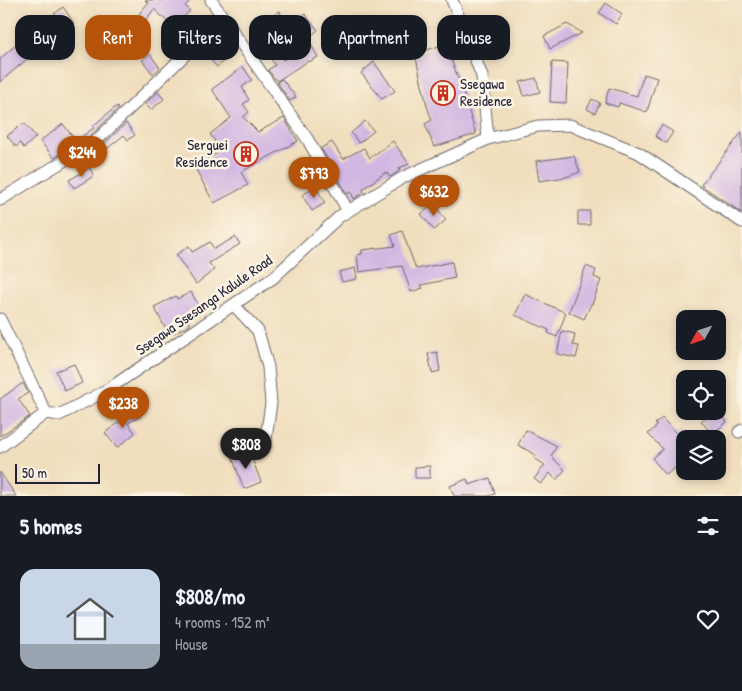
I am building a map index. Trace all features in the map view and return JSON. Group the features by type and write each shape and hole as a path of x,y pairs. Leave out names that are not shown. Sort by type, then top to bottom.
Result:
{"street":[{"path":"452,0 482,76 488,139"},
{"path":"212,2 221,15"},
{"path":"239,41 308,140 348,211"},
{"path":"0,200 96,141 180,60"},
{"name":"Ssegawa Ssesanga Kalule Road","path":"0,447 46,413 58,416 104,392 273,278 326,228 348,211 404,177 488,139 538,126 570,125 639,153 742,222"},
{"path":"234,304 258,331 268,367 271,404 265,446"},
{"path":"0,319 46,413"}],"building":[{"path":"145,0 191,0 185,6 190,11 186,15 161,16 154,9 150,15 140,15 139,14 148,3"},
{"path":"606,3 622,14 616,24 599,13"},
{"path":"63,7 68,15 53,15"},
{"path":"311,21 318,30 311,36"},
{"path":"567,24 582,33 550,49 544,36"},
{"path":"15,45 15,60 26,60 0,82 0,59"},
{"path":"311,45 318,57 309,62 308,61 277,81 268,70 275,65 272,60 311,60"},
{"name":"Ssegawa Residence","path":"437,47 437,60 451,60 476,134 434,147 425,124 432,120 416,60 427,60 427,50"},
{"path":"151,55 160,68 153,74 142,60 151,60"},
{"path":"211,60 225,60 217,67"},
{"path":"374,62 395,91 382,99 361,73"},
{"path":"552,62 568,63 566,103 550,102"},
{"name":"Serguei Residence","path":"243,67 252,80 242,87 249,100 243,104 249,112 243,117 258,132 284,118 298,141 241,172 248,185 214,203 194,166 218,153 211,144 215,141 210,134 231,118 212,89"},
{"path":"644,74 657,78 647,112 619,103 618,107 605,103 609,88 637,96"},
{"path":"536,78 540,92 524,96 520,82"},
{"path":"282,79 296,97 290,101 277,82"},
{"path":"158,92 164,99 151,110 145,104"},
{"path":"592,99 600,103 595,113 587,109"},
{"path":"117,106 119,108 91,135 54,158 40,141 63,124 76,141 94,128 93,126"},
{"path":"365,121 374,131 359,143 351,133"},
{"path":"24,123 36,137 24,148 20,143 16,147 7,136"},
{"path":"126,123 135,135 128,140 124,135 87,165 82,158 101,147"},
{"path":"662,125 673,132 666,143 655,136"},
{"path":"742,132 742,213 701,185"},
{"path":"393,141 409,164 399,168 400,170 390,177 386,172 363,189 364,192 354,199 351,192 347,194 321,148 332,142 343,159 364,148 370,158"},
{"path":"574,156 580,172 566,177 539,181 536,161"},
{"path":"90,168 94,176 74,188 69,180"},
{"path":"316,187 325,203 312,211 302,195"},
{"path":"434,204 446,220 434,230 421,214"},
{"path":"578,211 590,211 590,225 578,225"},
{"path":"402,231 416,269 452,262 455,278 421,285 423,288 411,292 402,266 359,272 357,255 362,254 362,250 395,246 391,235"},
{"path":"235,237 240,244 209,263 214,270 196,284 176,255 189,246 192,252 210,242 214,249"},
{"path":"586,266 596,270 594,277 601,280 584,319 569,312"},
{"path":"355,268 357,279 342,282 339,272"},
{"path":"191,292 201,310 186,317 190,325 169,335 154,307 176,296 177,299"},
{"path":"525,294 566,313 557,337 548,333 549,330 515,315"},
{"path":"562,331 575,334 573,345 579,346 576,358 557,354"},
{"path":"437,352 440,371 432,373 428,354"},
{"path":"74,364 82,383 65,391 56,371"},
{"path":"23,383 28,393 18,399 30,416 0,436 0,399"},
{"path":"136,408 141,416 128,423 135,433 117,448 105,433"},
{"path":"662,418 676,433 676,467 666,475 652,458 663,449 648,434 657,426 655,424"},
{"path":"726,420 727,422 717,430 709,430 701,421"},
{"path":"526,430 557,446 551,456 565,470 556,480 550,473 541,484 534,479 545,465 534,458 536,455 518,445"},
{"path":"249,451 261,482 244,489 232,457"},
{"path":"430,466 430,478 415,478 415,467"},
{"path":"0,472 16,496 0,496"},
{"path":"490,478 495,494 488,496 454,496 450,486 467,479 469,485"}],"place":[{"name":"Ssegawa Residence","path":"443,93"},
{"name":"Serguei Residence","path":"246,154"}]}
